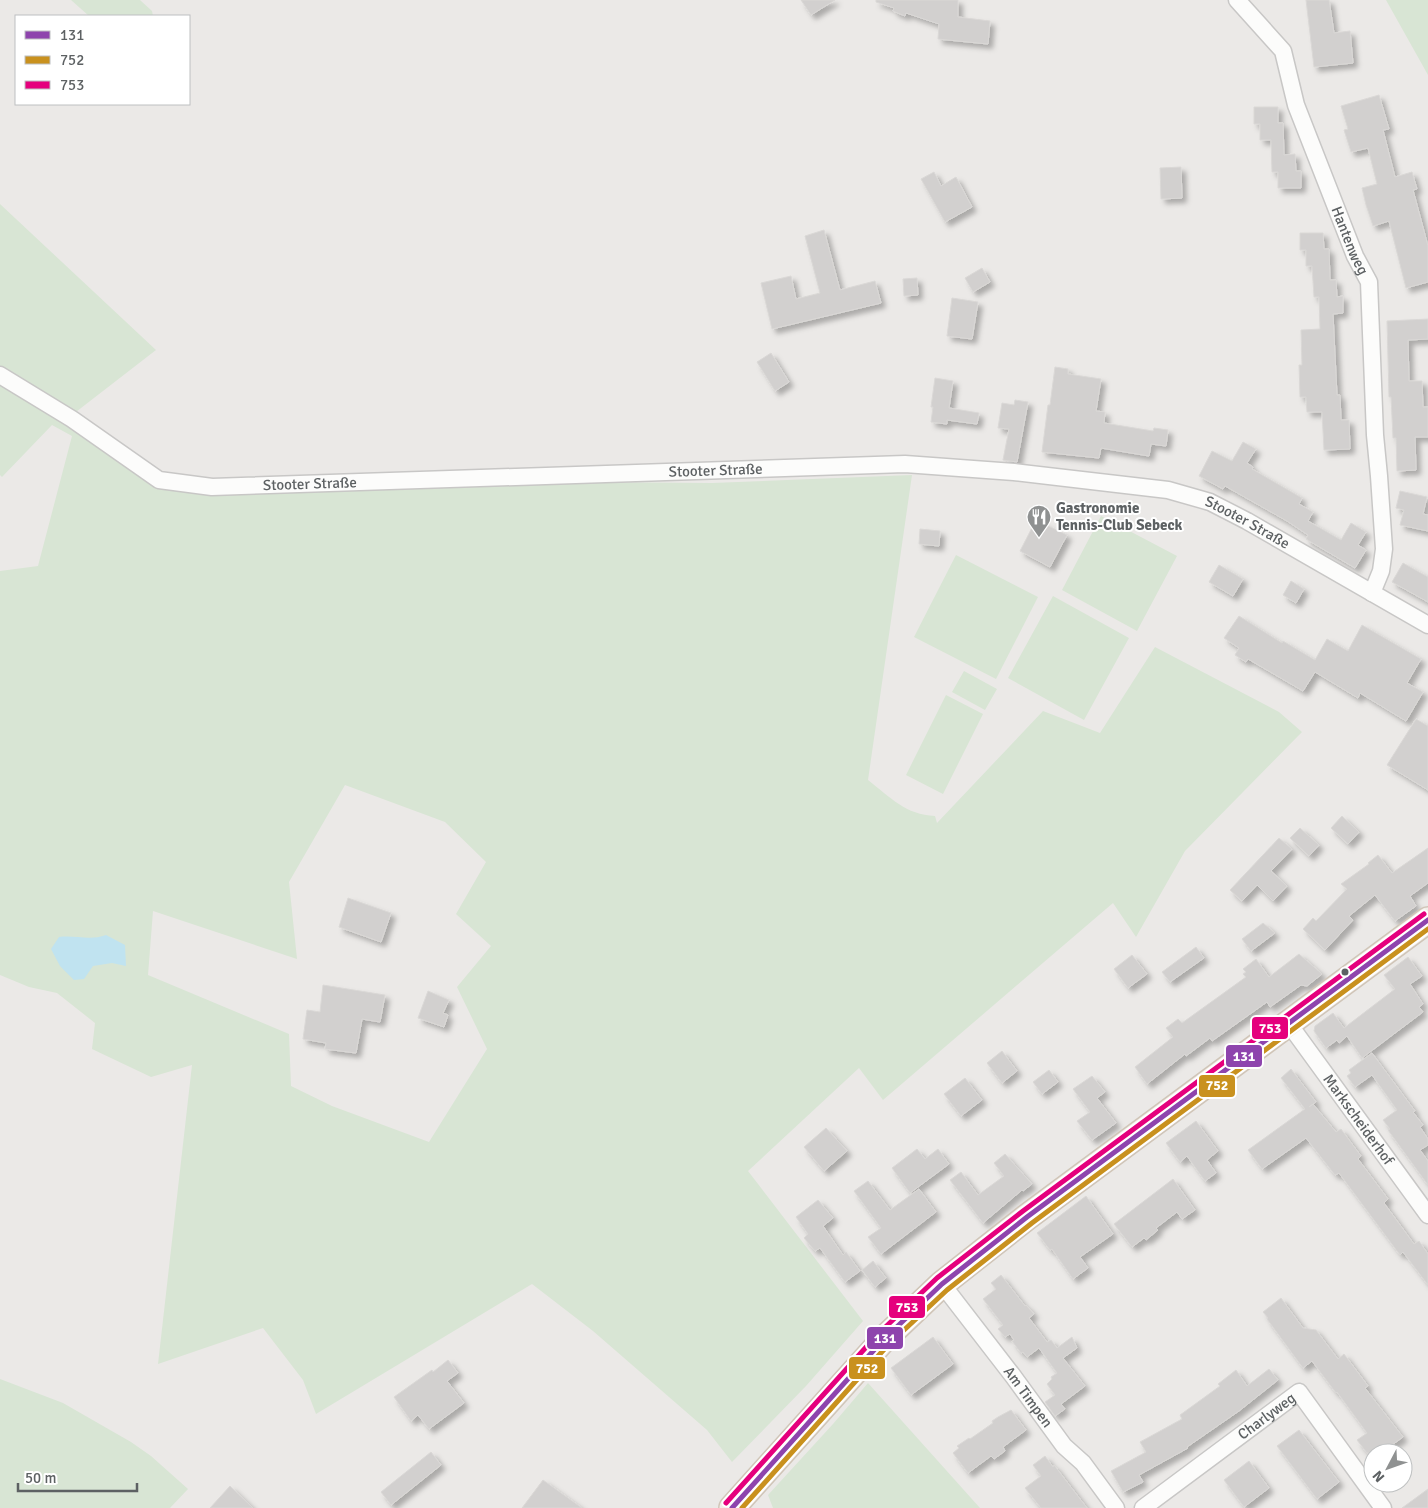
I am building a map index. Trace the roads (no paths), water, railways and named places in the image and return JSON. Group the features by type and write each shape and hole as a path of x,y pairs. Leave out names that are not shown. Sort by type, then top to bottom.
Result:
{"main road":[{"path":"732,1508 883,1340 942,1284 1027,1217 1428,920"}],"street":[{"name":"Hantenweg","path":"1238,0 1283,50 1296,105 1355,256 1369,282 1375,435 1380,476 1384,549 1381,571 1372,593"},
{"name":"Stooter Straße","path":"0,375 72,419 159,480 212,487 905,464 1014,472 1168,490 1210,502 1247,521 1428,625"},
{"name":"Markscheiderhof","path":"1289,1024 1428,1215"},
{"name":"Am Timpen","path":"942,1284 1064,1446 1083,1464 1116,1508"},
{"name":"Charlyweg","path":"1143,1508 1299,1392 1383,1508"}],"water":[{"path":"106,935 125,945 126,966 112,963 93,966 84,979 74,980 60,966 51,949 59,937 94,938"}],"place":[{"name":"Gastronomie Tennis-Club Sebeck","path":"1039,538"}]}
